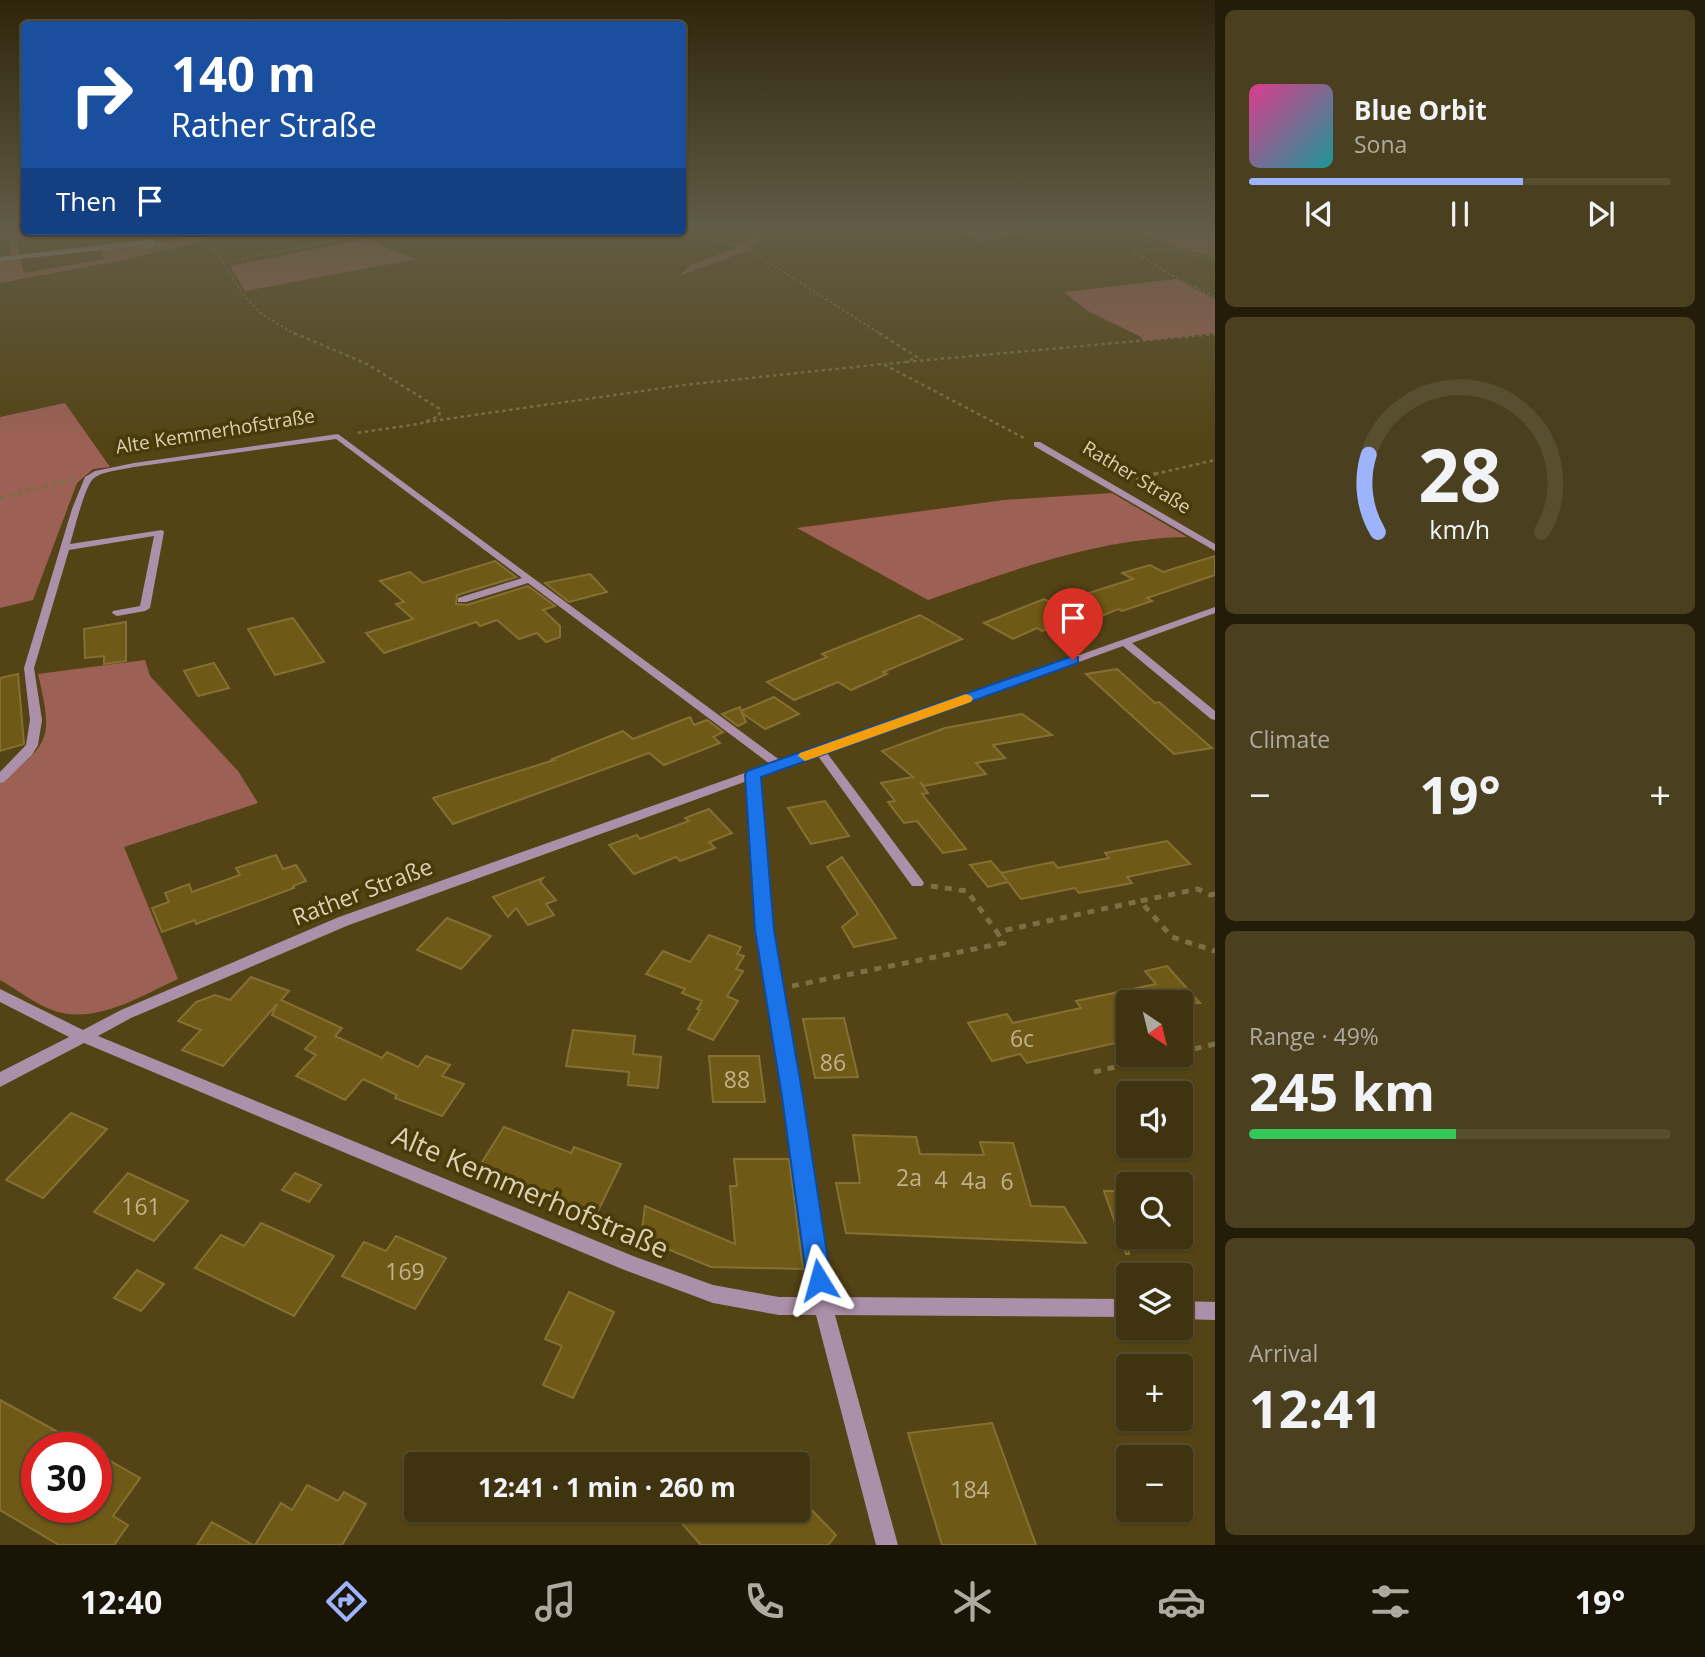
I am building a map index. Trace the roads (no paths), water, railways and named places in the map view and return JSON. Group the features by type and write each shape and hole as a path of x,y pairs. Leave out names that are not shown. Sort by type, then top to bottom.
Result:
{"street":[{"path":"338,436 779,765"},
{"name":"Rather Straße","path":"1037,444 1215,548"},
{"path":"64,548 159,532 145,608 117,613"},
{"name":"Alte Kemmerhofstraße","path":"0,779 32,745 36,719 29,668 64,548"},
{"path":"462,600 530,579"},
{"name":"Rather Straße","path":"0,1080 82,1036 191,985 344,921 1215,610"},
{"path":"1124,642 1215,717"},
{"path":"820,751 917,883"},
{"path":"753,775 764,930 823,1306 887,1545"},
{"name":"Alte Kemmerhofstraße","path":"0,995 82,1036 686,1285 743,1302 779,1306 1116,1308"},
{"path":"1193,1310 1215,1311"}],"lane":[{"name":"Alte Kemmerhofstraße","path":"64,548 83,486 91,476 134,465 338,436"}]}
